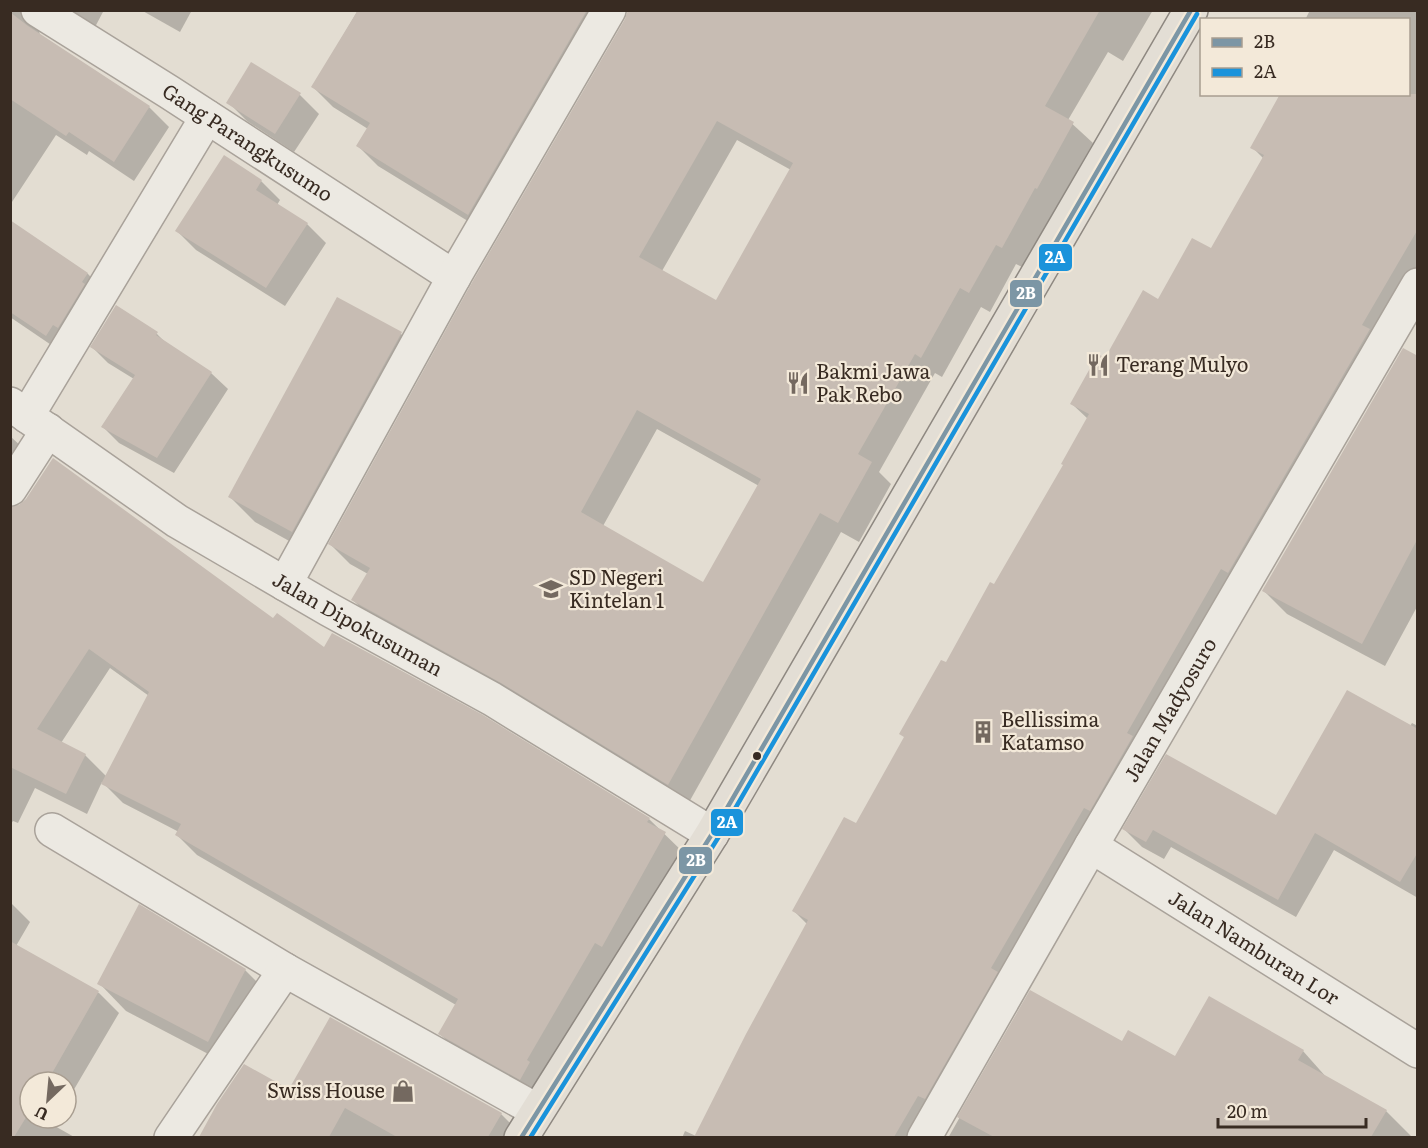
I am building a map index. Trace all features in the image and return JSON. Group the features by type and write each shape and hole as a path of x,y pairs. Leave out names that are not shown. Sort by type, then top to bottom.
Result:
{"main road":[{"path":"528,1124 712,834 1191,10"}],"street":[{"name":"Gang Parangkusumo","path":"38,10 454,277"},
{"path":"285,584 454,277 609,10"},
{"path":"10,489 29,416 207,117"},
{"name":"Jalan Madyosuro","path":"924,1137 1091,846 1408,323 1418,285"},
{"name":"Jalan Dipokusuman","path":"29,416 177,521 492,699 712,834"},
{"path":"52,830 285,970 528,1124"},
{"name":"Jalan Namburan Lor","path":"1091,846 1418,1051"},
{"path":"171,1137 285,970"}],"building":[{"path":"358,10 587,10 468,215 356,146 370,123 311,87"},
{"path":"628,10 1100,10 1045,106 1074,122 1037,189 1035,188 1002,248 996,245 969,293 960,288 921,358 915,354 858,454 872,462 838,523 820,513 668,785 501,683 351,600 370,568 328,544 470,286 625,19","holes":["717,121 793,163 716,300 639,257","637,410 761,479 703,582 581,512"]},
{"path":"10,12 150,106 114,162 69,132 66,136 10,99"},
{"path":"251,62 301,93 275,134 226,103"},
{"path":"1410,94 1418,94 1418,229 1362,325 1370,329 1228,573 1221,569 1127,733 1133,736 1090,811 1084,808 991,968 998,972 925,1099 918,1096 894,1137 694,1137 746,1034 808,920 792,911 844,817 856,823 904,737 899,734 941,660 946,662 990,582 994,584 1063,465 1061,464 1089,414 1070,404 1098,354 1105,358 1143,290 1158,299 1192,238 1211,248 1264,155 1250,148 1279,96 1410,96"},
{"path":"224,155 262,180 256,190 308,223 266,288 175,231"},
{"path":"10,220 88,273 82,282 85,284 58,328 53,325 46,336 10,312"},
{"path":"337,297 402,332 292,532 228,497"},
{"path":"116,305 158,332 156,335 212,372 157,458 101,427 135,375 90,347"},
{"path":"1403,348 1418,356 1418,538 1362,644 1262,591"},
{"path":"53,458 273,618 277,613 324,647 332,633 483,715 650,818 647,822 666,832 602,947 595,943 527,1060 530,1062 520,1080 438,1034 458,999 175,835 181,824 101,784 149,692 89,649 37,729 86,754 66,794 12,768 10,771 10,507 19,505 26,499"},
{"path":"1347,690 1418,729 1418,852 1400,882 1315,833 1278,900 1153,830 1146,842 1122,829 1166,754 1276,815"},
{"path":"139,904 246,969 208,1042 97,984"},
{"path":"10,941 99,991 54,1070 18,1070 18,1130 14,1137 10,1137"},
{"path":"1030,990 1122,1041 1128,1030 1175,1056 1209,996 1304,1050 1298,1060 1387,1110 1371,1137 994,1137 957,1117"},
{"path":"330,1017 502,1113 488,1137 397,1137 345,1108 329,1137 199,1137 217,1104 244,1064 289,1089"}],"transit line":[{"name":"2B","path":"521,1138 712,834 1191,10"},
{"name":"2A","path":"530,1138 718,838 1197,14"}],"place":[{"name":"Terang Mulyo","path":"1098,365"},
{"name":"Bakmi Jawa Pak Rebo","path":"798,383"},
{"name":"SD Negeri Kintelan 1","path":"551,589"},
{"name":"Bellissima Katamso","path":"983,732"},
{"name":"Swiss House","path":"403,1091"}]}
